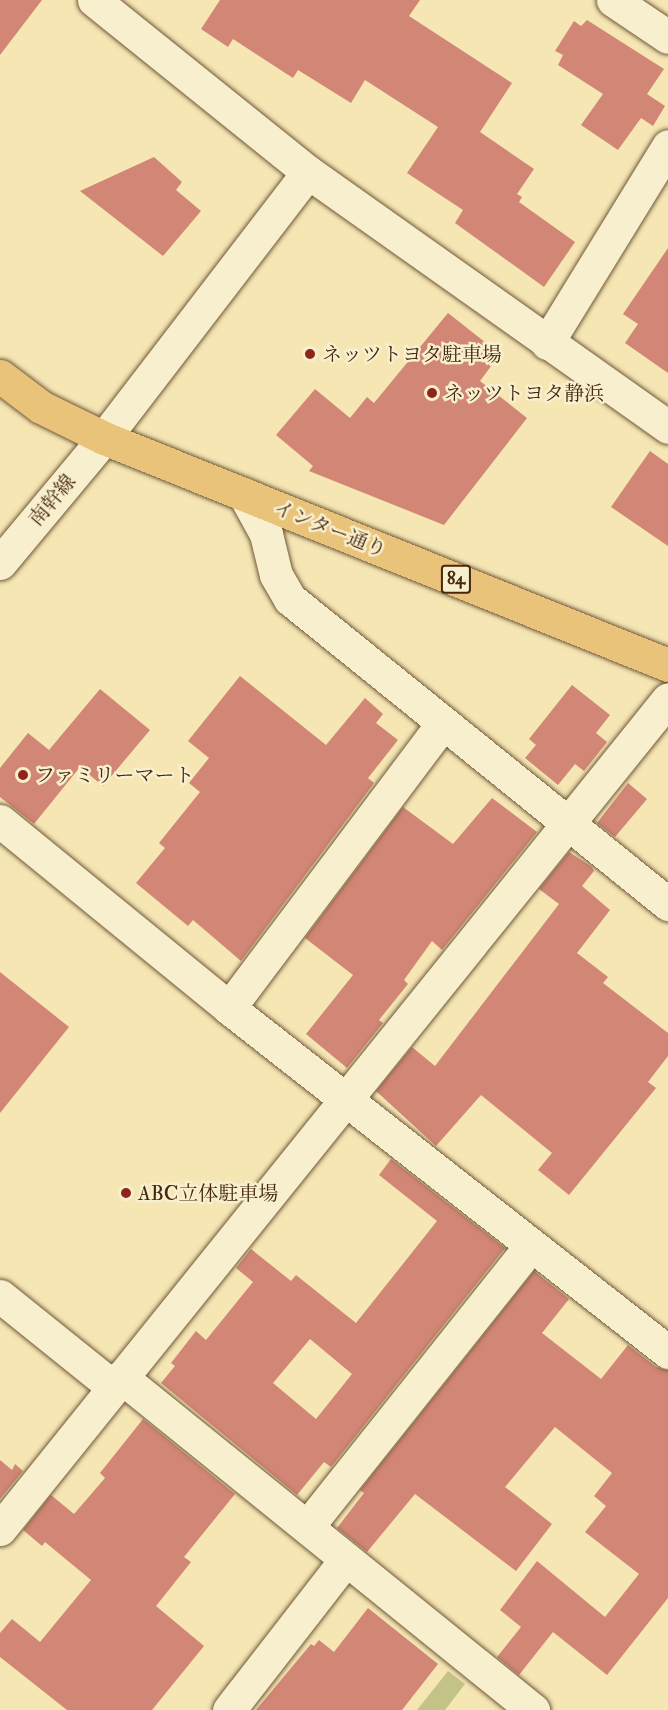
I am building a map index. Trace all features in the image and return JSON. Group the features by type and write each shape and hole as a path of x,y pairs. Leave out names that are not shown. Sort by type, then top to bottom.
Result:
{"main road":[{"name":"インター通り","path":"0,376 41,407 104,438 668,665"}],"street":[{"path":"94,0 308,172 668,427"},
{"path":"613,0 668,37"},
{"path":"547,343 668,146"},
{"name":"南幹線","path":"0,563 104,438 308,172"},
{"path":"244,494 266,534 276,575 290,600 668,904"},
{"path":"0,1529 668,699"},
{"path":"229,1008 442,724"},
{"path":"0,821 229,1008 668,1352"},
{"path":"306,1527 531,1245"},
{"path":"0,1296 117,1382 306,1527 533,1710"},
{"path":"229,1710 346,1559"}],"shaded area":[{"path":"448,1671 465,1684 445,1710 417,1710"}],"building":[{"path":"0,0 42,0 0,55"},
{"path":"220,0 420,0 409,16 512,83 480,132 534,169 517,194 522,197 519,202 575,242 544,287 455,223 463,210 407,173 438,127 365,80 351,103 298,70 293,78 233,39 228,47 201,29"},
{"path":"587,20 664,69 647,94 665,106 653,126 641,118 618,150 581,125 603,94 558,65 563,55 555,51 574,21 581,26"},
{"path":"154,157 182,182 176,190 201,211 163,256 80,191"},
{"path":"668,248 668,373 625,343 638,324 623,314"},
{"path":"448,313 500,354 480,381 527,418 444,525 309,471 313,466 276,435 315,389 350,418 367,397 374,403"},
{"path":"650,451 668,464 668,546 611,507"},
{"path":"240,676 326,745 365,698 383,714 376,723 398,740 368,778 374,783 241,961 193,920 188,926 136,883 165,848 159,843 200,792 189,783 209,758 188,741"},
{"path":"572,685 610,715 596,733 607,742 584,771 575,764 558,785 525,758 536,745 529,739"},
{"path":"100,689 150,730 103,786 80,767 34,824 0,797 0,768 28,733 49,750"},
{"path":"628,783 647,799 615,837 597,823"},
{"path":"492,798 537,832 442,950 432,941 404,980 408,984 379,1020 383,1023 347,1068 306,1034 353,975 305,938 403,807 453,844"},
{"path":"569,852 592,867 594,871 582,886 610,910 577,953 608,977 603,983 668,1033 668,1056 648,1082 656,1088 569,1195 538,1170 552,1153 481,1095 436,1146 376,1091 412,1047 435,1066 559,904 539,889"},
{"path":"0,972 69,1027 0,1113"},
{"path":"391,1159 505,1248 331,1467 324,1462 297,1495 161,1383 175,1366 171,1363 196,1331 206,1340 253,1282 236,1268 251,1249 291,1281 296,1275 356,1323 437,1221 379,1175","holes":["310,1339 352,1374 316,1419 273,1383"]},
{"path":"534,1271 569,1299 542,1333 601,1379 628,1345 656,1367 668,1370 668,1598 607,1675 553,1632 519,1675 497,1657 521,1627 500,1610 537,1561 605,1617 639,1574 585,1532 606,1506 594,1496 612,1473 555,1427 505,1487 552,1524 516,1571 415,1494 367,1552 337,1528 364,1493 360,1490"},
{"path":"143,1419 235,1494 184,1557 191,1562 156,1606 204,1646 152,1710 67,1710 0,1657 0,1633 12,1619 40,1642 91,1580 45,1542 42,1546 23,1530 51,1495 74,1514 105,1478 100,1473"},
{"path":"0,1460 12,1470 15,1464 23,1471 0,1499"},
{"path":"368,1608 438,1664 402,1710 256,1710 311,1644 314,1646 319,1640 334,1652"}],"place":[{"name":"ネッツトヨタ駐車場","path":"310,354"},
{"name":"ネッツトヨタ静浜","path":"432,393"},
{"name":"ファミリーマート","path":"23,775"},
{"name":"ABC立体駐車場","path":"126,1193"}]}
